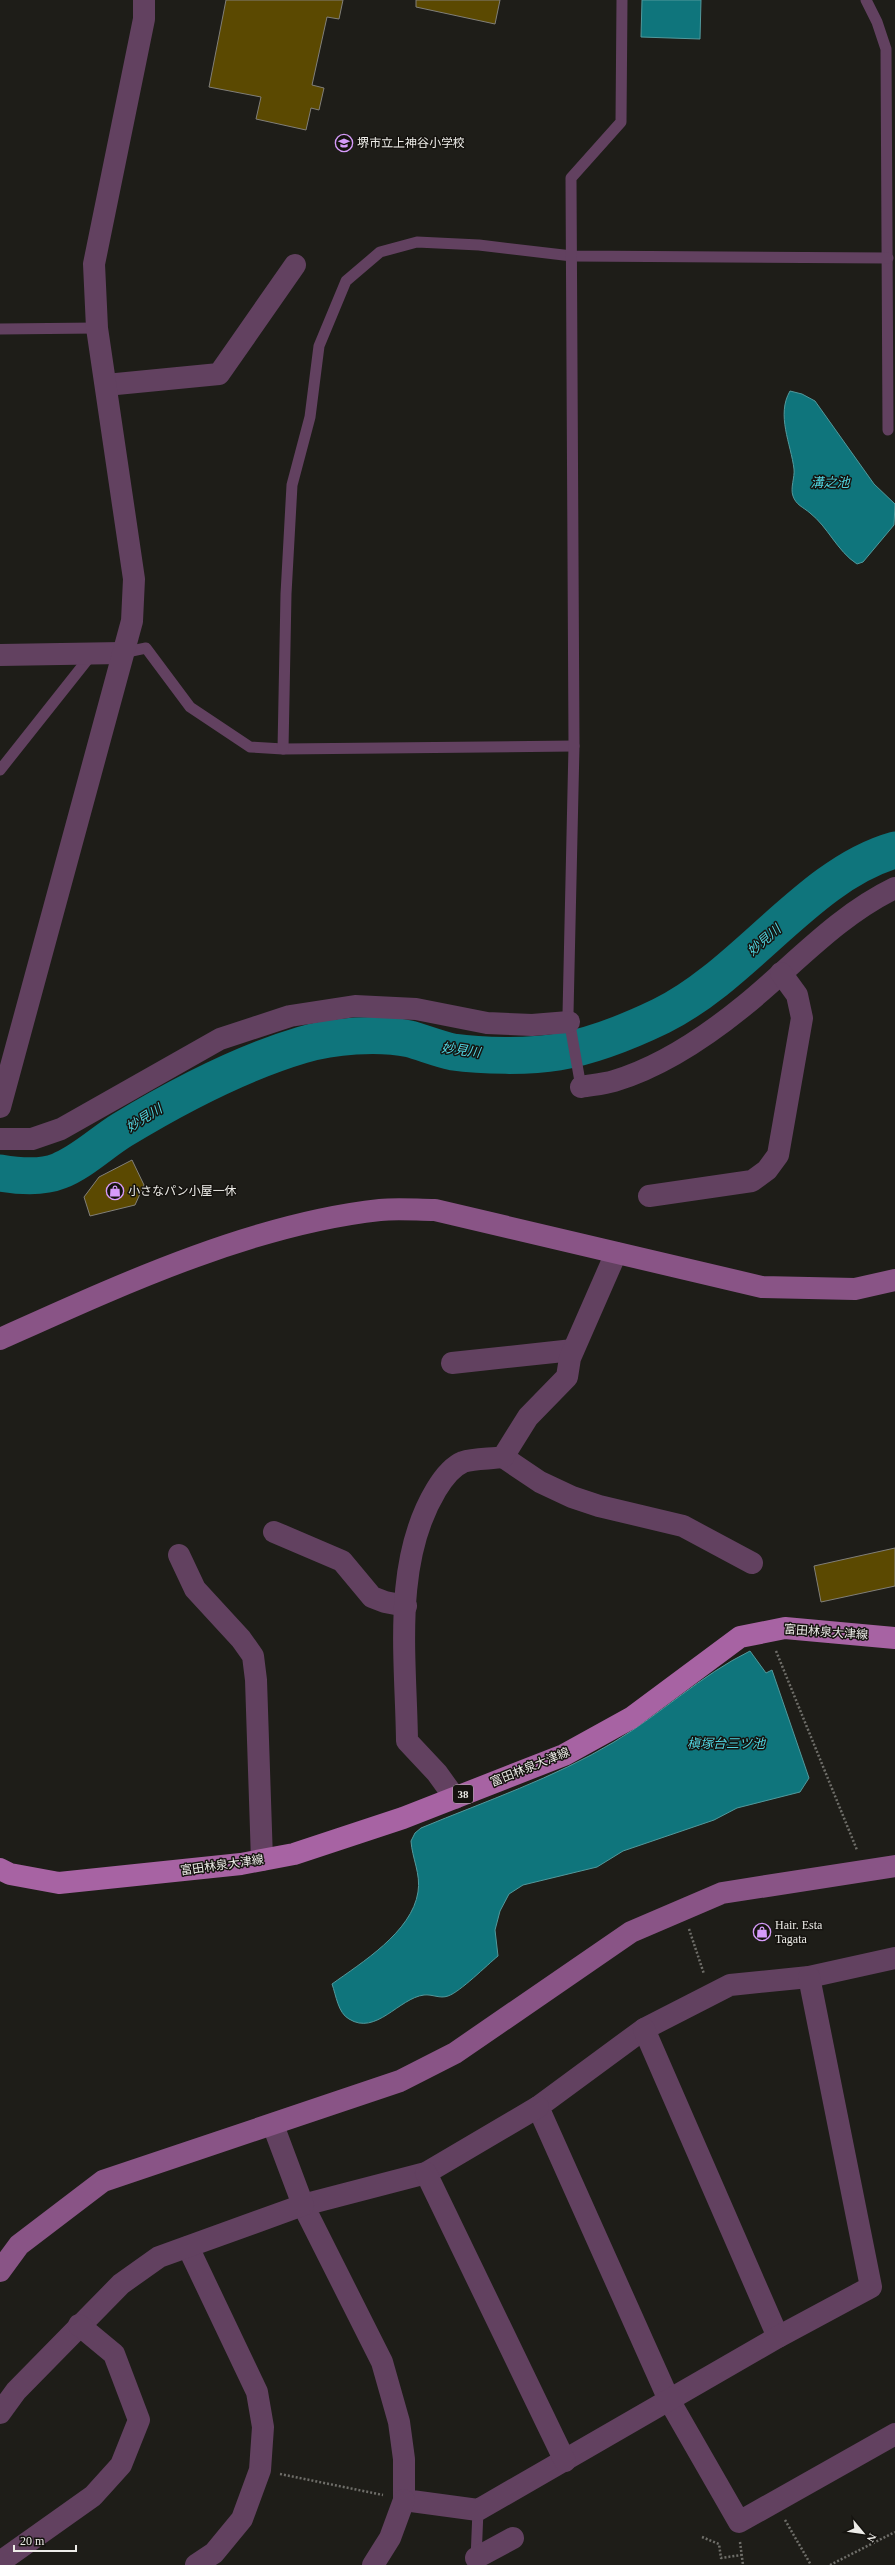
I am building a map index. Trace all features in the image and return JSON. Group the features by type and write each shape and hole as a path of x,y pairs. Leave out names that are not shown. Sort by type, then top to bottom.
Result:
{"main road":[{"name":"富田林泉大津線","path":"0,1869 10,1874 59,1883 262,1860 301,1851 403,1818 564,1755 631,1718 740,1637 785,1628 895,1638"}],"street":[{"path":"0,1107 122,653 132,621 134,579 97,328 94,264 144,19 144,0"},
{"path":"106,385 219,374 294,265"},
{"path":"0,655 122,653"},
{"path":"581,1087 614,1081 649,1067 692,1043 744,1006 822,936 878,897 895,888"},
{"path":"649,1196 752,1181 767,1170 778,1155 802,1018 797,995 781,973"},
{"path":"0,1139 32,1139 61,1129 220,1039 290,1016 355,1006 416,1009 487,1023 532,1025 569,1022"},
{"path":"0,1339 70,1308 223,1246 334,1216 382,1210 435,1210 762,1287 855,1289 895,1280"},
{"path":"503,1457 528,1417 566,1377 574,1350 616,1252"},
{"path":"452,1363 574,1350"},
{"path":"455,1798 437,1773 407,1741 406,1606 414,1540 426,1506 444,1477 463,1462 503,1457 540,1482 572,1497 599,1506 683,1526 752,1563"},
{"path":"274,1532 342,1561 372,1597 385,1602 406,1606"},
{"path":"179,1555 194,1589 241,1639 253,1656 256,1680 262,1860"},
{"path":"0,2271 19,2245 102,2181 273,2125 400,2081 455,2053 631,1932 722,1893 895,1866"},
{"path":"0,2413 16,2391 79,2325 121,2284 160,2257 303,2205 426,2173 538,2107 644,2030 730,1985 809,1977 895,1958"},
{"path":"404,2500 478,2510 778,2337 871,2288 809,1977"},
{"path":"644,2030 778,2337"},
{"path":"538,2107 669,2400 738,2522 895,2434"},
{"path":"273,2125 303,2205 382,2362 399,2422 404,2459 404,2500 390,2538 373,2565"},
{"path":"426,2173 565,2460"},
{"path":"188,2247 257,2392 263,2427 260,2470 242,2519 214,2553 196,2565"},
{"path":"0,2562 93,2496 121,2465 139,2420 114,2354 79,2325"},
{"path":"476,2561 513,2538"}],"lane":[{"path":"581,1087 569,1022 574,746 571,178 621,122 622,0"},
{"path":"866,0 877,22 886,49 888,430"},
{"path":"283,749 286,594 292,485 310,417 319,346 346,281 380,252 417,242 479,245 572,256 888,258"},
{"path":"0,329 97,328"},
{"path":"122,653 146,648 190,707 250,747 283,749 574,746"},
{"path":"0,770 92,653"},
{"path":"476,2561 478,2510"}],"path":[{"path":"778,1656 865,1871"},
{"path":"683,1909 710,1996"},
{"path":"260,2470 404,2500"},
{"path":"775,2502 811,2565"},
{"path":"830,2565 895,2532"},
{"path":"702,2537 719,2544 721,2558 741,2555"}],"water":[{"path":"642,0 701,0 700,39 641,37"},
{"name":"溝之池","path":"790,391 802,394 815,401 874,484 895,504 894,525 863,562 857,564 850,559 822,525 794,499 792,490 794,469 784,420 786,400"},
{"name":"槇塚台三ツ池","path":"750,1651 766,1673 772,1670 809,1778 800,1792 737,1808 714,1820 623,1851 597,1867 523,1885 509,1894 500,1911 495,1930 498,1956 453,1994 445,1997 424,1995 415,1998 378,2020 369,2023 359,2023 349,2019 342,2013 332,1984 384,1945 396,1933 414,1907 419,1885 411,1841 415,1833 421,1828 544,1778 591,1755 631,1731 715,1671"}],"building":[{"path":"226,0 343,0 339,19 327,17 312,85 324,88 319,110 311,108 306,130 256,119 261,97 209,87"},
{"path":"416,0 500,0 495,24 416,7"},
{"name":"小さなパン小屋一休","path":"132,1160 144,1185 135,1205 90,1216 84,1197 99,1177"},
{"path":"895,1548 895,1586 821,1602 814,1566"}],"waterway":[{"name":"妙見川","path":"0,1173 22,1176 38,1176 59,1171 84,1158 122,1130 209,1082 232,1071 278,1053 327,1039 370,1035 397,1037 410,1039 453,1052 491,1055 520,1055 558,1052 584,1046 611,1037 661,1016 692,998 721,976 805,902 834,880 864,862 895,850"}],"place":[{"name":"堺市立上神谷小学校","path":"344,143"},
{"name":"小さなパン小屋一休","path":"115,1191"},
{"name":"Hair. Esta Tagata","path":"762,1932"}]}
